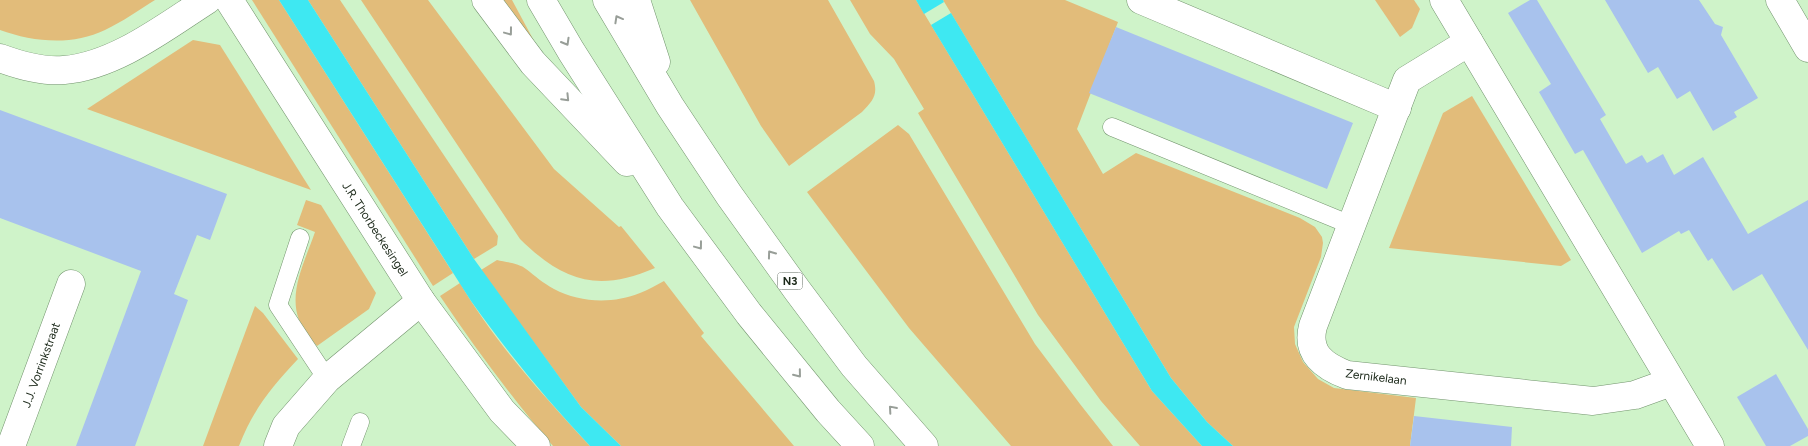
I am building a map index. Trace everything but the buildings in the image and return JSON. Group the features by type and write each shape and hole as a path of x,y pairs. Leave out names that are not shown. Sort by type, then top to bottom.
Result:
{"street":[{"path":"0,58 24,66 63,71 104,61 144,41 207,0"},
{"name":"J.R. Thorbeckesingel","path":"228,0 421,301 502,411 535,446"},
{"path":"486,0 532,63 670,207"},
{"path":"541,0 571,51 670,207 749,314 828,411 860,446"},
{"name":"N3","path":"607,0 670,106 729,195 854,366 924,446"},
{"name":"N3","path":"636,0 670,106"},
{"path":"1141,0 1397,108"},
{"path":"1444,0 1710,446"},
{"path":"1780,0 1808,48"},
{"name":"Zernikelaan","path":"1469,42 1407,80 1311,334 1313,350 1325,365 1347,375 1593,401 1635,395 1672,382"},
{"name":"J.J. Vorrinkstraat","path":"11,446 71,284"},
{"path":"278,446 286,426 327,379 421,301"}],"lane":[{"path":"1112,128 1352,225"},
{"path":"300,238 278,305 327,379"},
{"path":"351,446 360,422"}],"shaded area":[{"path":"0,0 155,0 105,30 79,38 52,40 26,37 0,30"},
{"path":"252,0 279,0 453,273 433,286"},
{"path":"308,0 340,0 498,236 497,245 474,259"},
{"path":"361,0 428,0 554,169 619,227 621,226 655,268 634,276 615,280 598,281 582,279 551,265 520,239"},
{"path":"503,0 512,0 540,52"},
{"path":"690,0 828,0 874,81 875,94 873,98 862,112 789,166 761,126"},
{"path":"850,0 916,0 1152,391 1202,446 1140,446 1101,401 1038,315 918,113 924,109 894,59 870,34"},
{"path":"943,0 1065,0 1118,22 1077,129 1103,174 1136,153 1300,218 1315,227 1322,237 1321,257 1294,327 1295,344 1303,362 1318,379 1334,388 1416,398 1410,446 1233,446 1207,422 1171,378"},
{"path":"1375,0 1414,0 1420,9 1412,28 1400,37"},
{"path":"193,40 220,45 311,190 87,109"},
{"path":"1472,96 1571,260 1561,266 1389,248 1443,113"},
{"path":"898,125 909,134 1035,344 1113,446 1011,446 909,328 807,192"},
{"path":"306,200 321,205 376,293 369,309 317,346 299,320 296,309 297,287 315,232 297,225"},
{"path":"497,260 520,265 554,289 564,294 586,299 608,300 630,297 664,281 704,333 701,336 794,446 621,446 581,407 481,270"},
{"path":"460,283 488,327 537,388 590,446 553,446 523,410 480,354 440,296"},
{"path":"255,306 263,313 298,359 257,409 239,446 203,446"}],"water":[{"path":"279,0 308,0 474,259 581,407 621,446 590,446 499,339 471,301"},
{"path":"916,0 943,0 944,2 924,14"},
{"path":"951,13 1171,378 1207,422 1233,446 1202,446 1152,391 931,25"}]}
